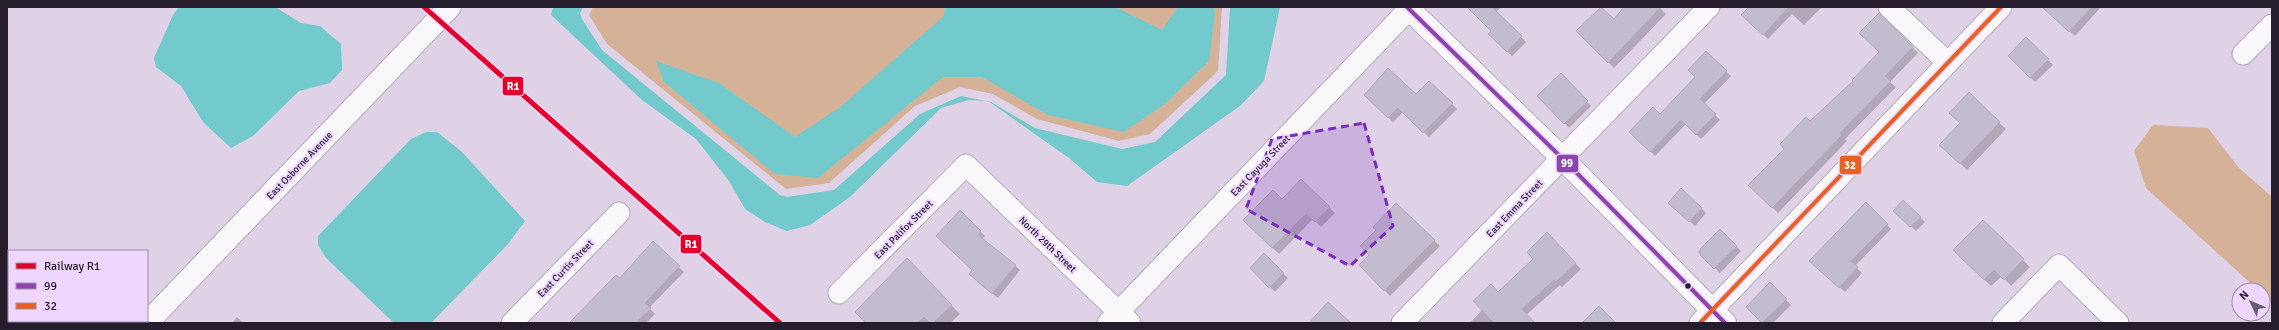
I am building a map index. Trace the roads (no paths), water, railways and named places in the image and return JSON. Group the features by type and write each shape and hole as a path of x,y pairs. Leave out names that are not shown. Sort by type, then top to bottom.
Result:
{"street":[{"name":"East Osborne Avenue","path":"148,323 450,7"},
{"name":"East Emma Street","path":"1402,323 1709,7"},
{"path":"1890,7 1948,63"},
{"path":"1409,8 1562,158 1713,319 2001,7"},
{"name":"East Cayuga Street","path":"1119,319 1409,8"},
{"path":"2243,54 2272,25"},
{"name":"North 29th Street","path":"966,165 1119,319"},
{"name":"East Palifox Street","path":"839,293 966,165"},
{"name":"East Curtis Street","path":"512,323 619,213"},
{"path":"2003,323 2059,265 2118,323"}],"rail line":[{"name":"R1","path":"424,7 780,323"}]}
